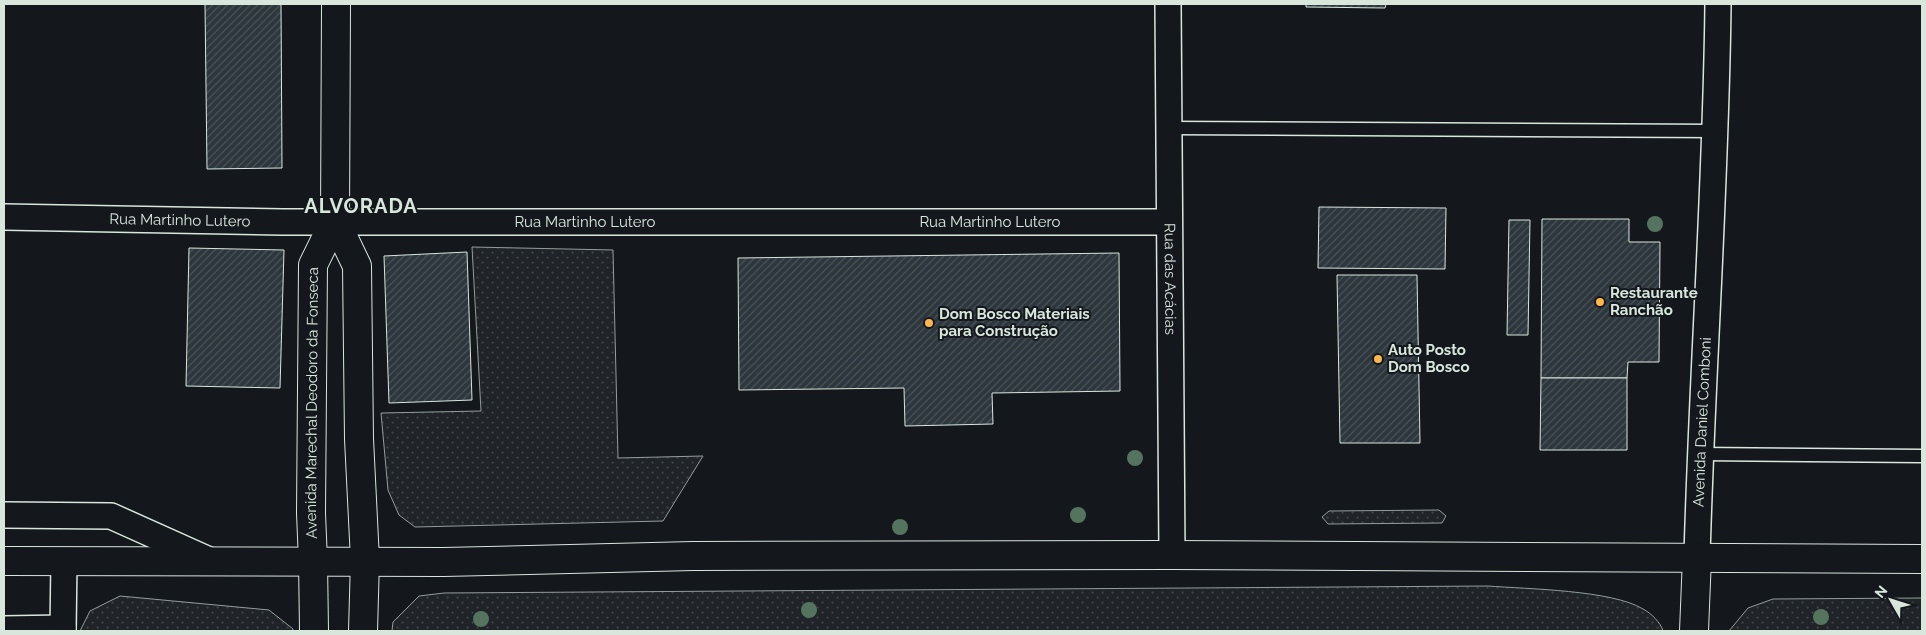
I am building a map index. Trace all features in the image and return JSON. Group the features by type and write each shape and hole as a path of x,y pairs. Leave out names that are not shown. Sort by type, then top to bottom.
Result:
{"main road":[{"name":"Avenida Marechal Deodoro da Fonseca","path":"314,631 311,513 313,265 335,220 336,4"},
{"name":"Avenida Marechal Deodoro da Fonseca","path":"335,220 357,266 359,439 365,560 363,631"},
{"path":"4,561 365,560 443,562 693,556 1172,555 1697,557 1804,560 1922,559"},
{"name":"Avenida Daniel Comboni","path":"1694,631 1697,557"}],"street":[{"name":"Rua das Acácias","path":"1168,4 1168,222 1172,555"},
{"name":"Avenida Daniel Comboni","path":"1697,557 1700,454 1717,131 1718,4"},
{"name":"Rua Martinho Lutero","path":"4,217 282,222 335,220 1168,222"},
{"path":"4,515 111,516 209,560"},
{"path":"4,628 63,630 64,561"}],"lane":[{"path":"1169,128 1717,131"},
{"path":"1700,454 1922,456"}],"shaded area":[{"path":"472,247 613,250 618,458 703,456 663,521 415,527 399,515 388,490 381,413 481,411"},
{"path":"1439,510 1446,516 1442,523 1328,524 1322,517 1329,511"},
{"path":"1488,586 1568,591 1611,598 1629,603 1646,611 1658,622 1663,631 392,631 393,622 419,596 444,593"},
{"path":"120,596 269,610 293,629 293,631 80,631 90,611"},
{"path":"1922,598 1922,631 1729,631 1748,608 1773,599"}],"building":[{"path":"205,4 281,4 282,168 207,169"},
{"path":"1306,4 1386,4 1385,8 1306,7"},
{"path":"1319,207 1446,208 1445,269 1318,268"},
{"name":"Restaurante Ranchão","path":"1542,219 1629,219 1629,242 1660,242 1659,362 1628,362 1627,378 1541,378"},
{"path":"1509,220 1530,220 1528,335 1507,335"},
{"path":"189,248 284,250 280,388 186,386"},
{"path":"467,252 472,400 389,403 384,256"},
{"name":"Dom Bosco Materiais para Construção","path":"1119,253 1120,391 992,393 993,424 905,426 904,388 739,390 738,258"},
{"name":"Auto Posto Dom Bosco","path":"1337,275 1417,275 1420,443 1340,443"},
{"path":"1541,378 1627,378 1627,450 1540,450"}],"place":[{"name":"Restaurante Ranchão","path":"1600,302"},
{"name":"Dom Bosco Materiais para Construção","path":"929,323"},
{"name":"Auto Posto Dom Bosco","path":"1378,359"}],"district":[{"name":"ALVORADA","path":"361,206"}]}
